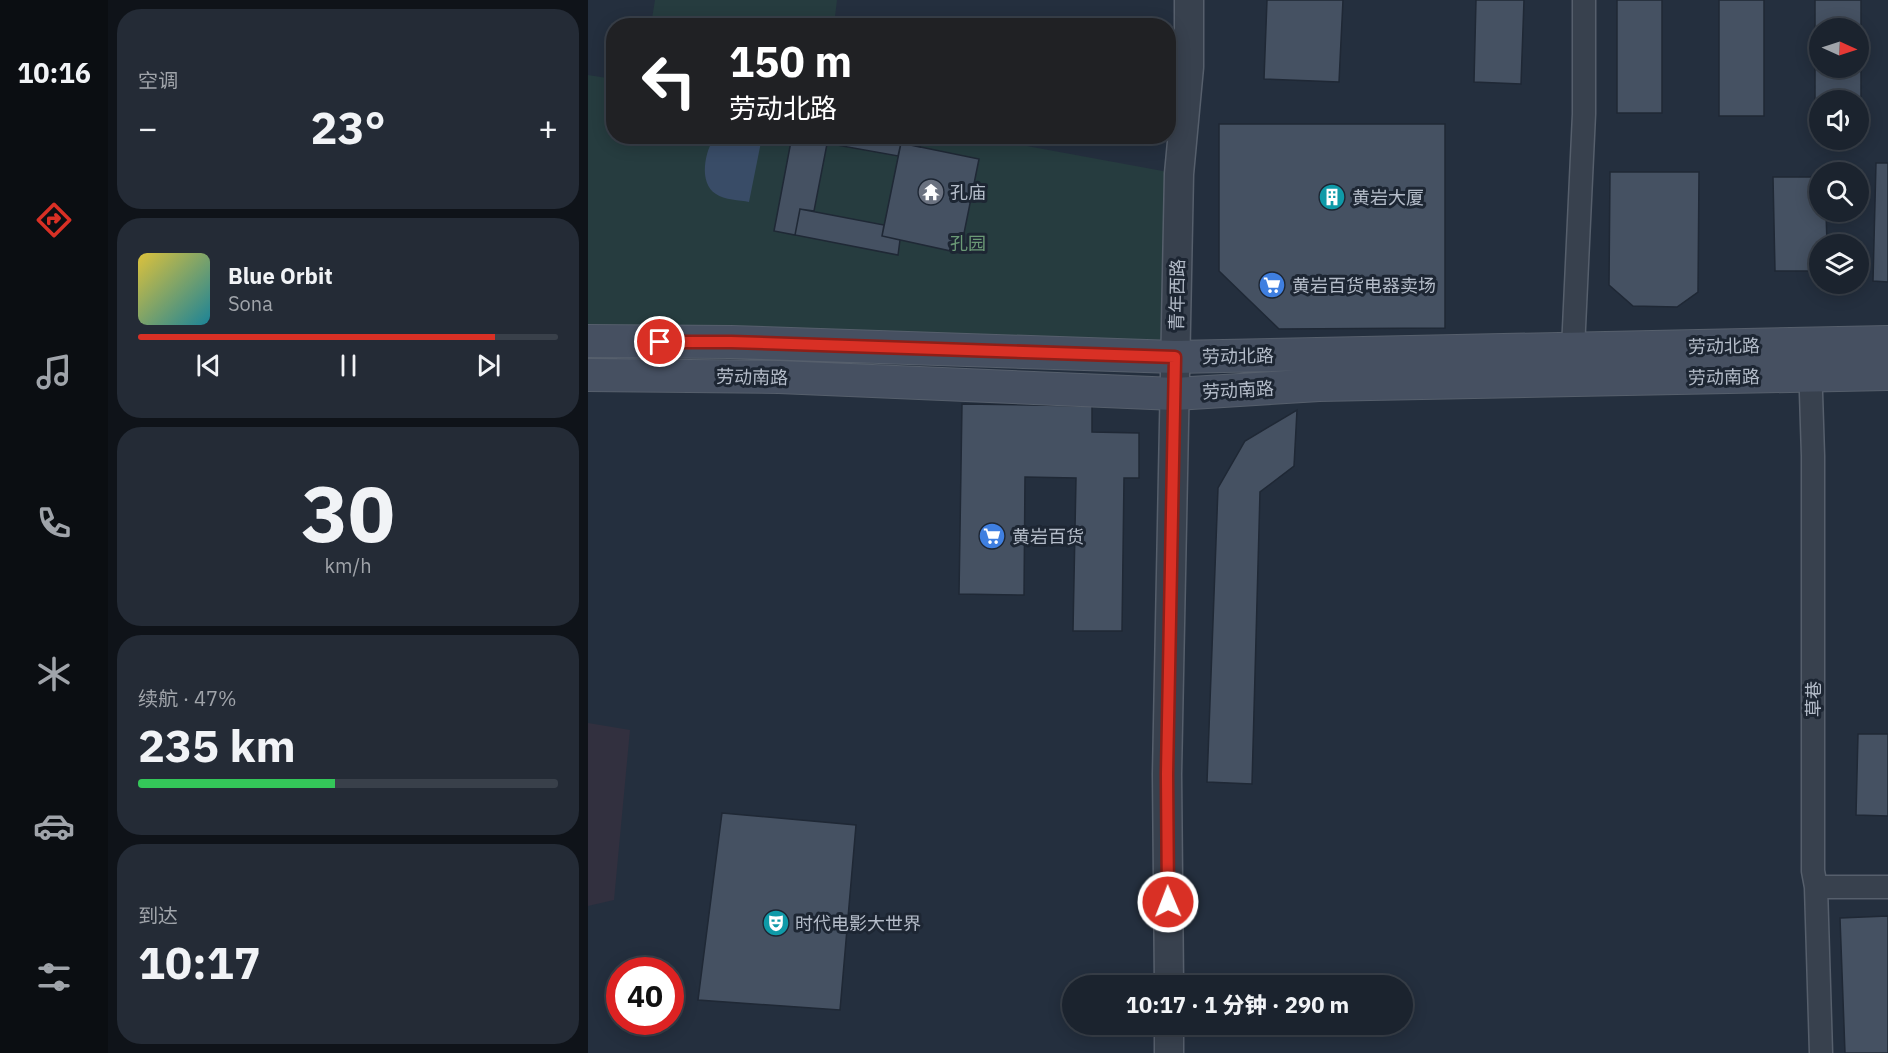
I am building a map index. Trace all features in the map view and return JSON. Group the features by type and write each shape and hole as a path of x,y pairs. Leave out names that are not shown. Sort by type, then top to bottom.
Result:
{"main road":[{"name":"劳动北路","path":"588,341 731,342 1175,357 1574,349 1810,360 1888,342"},
{"name":"劳动南路","path":"588,375 778,377 1175,394 1810,360 1888,374"}],"street":[{"name":"青年西路","path":"1169,975 1167,774 1175,357 1179,174 1189,67 1189,0"},
{"path":"1574,349 1584,114 1584,0"},
{"name":"草巷","path":"1810,360 1813,456 1813,871 1821,1053"},
{"path":"1815,887 1888,887"},
{"path":"1169,1035 1169,1053"}],"shaded area":[{"path":"588,723 630,730 614,900 588,906"}],"green space":[{"path":"655,0 837,0 835,18 652,18"},
{"name":"孔园","path":"588,75 606,78 606,144 1016,144 1179,174 1175,357 588,343"}],"water":[{"path":"711,144 761,144 749,202 719,196 710,189 705,175"}],"building":[{"path":"1267,0 1343,0 1339,82 1264,79"},
{"path":"1476,0 1524,0 1521,84 1474,82"},
{"path":"1617,0 1662,0 1662,113 1617,113"},
{"path":"1719,0 1764,0 1764,116 1719,116"},
{"path":"1815,0 1861,0 1861,18 1815,18"},
{"path":"1815,78 1861,78 1861,90 1815,90"},
{"name":"黄岩大厦","path":"1219,124 1445,124 1445,328 1279,329 1219,271"},
{"path":"790,144 827,144 814,211 800,209 795,235 774,231"},
{"path":"831,144 901,144 898,156"},
{"name":"孔庙","path":"901,144 979,159 960,253 882,236"},
{"path":"1876,163 1888,163 1888,282 1873,281"},
{"path":"1610,172 1699,172 1698,292 1677,307 1633,306 1609,285"},
{"path":"1773,177 1809,177 1809,222 1826,222 1827,234 1809,234 1809,271 1775,271"},
{"path":"800,209 884,225 882,236 900,240 898,255 795,235"},
{"name":"黄岩百货","path":"962,404 1092,406 1092,432 1139,433 1139,478 1124,478 1122,631 1073,631 1076,478 1025,477 1024,595 959,594"},
{"path":"1297,410 1294,466 1260,492 1252,784 1207,782 1218,488 1245,441"},
{"path":"1858,734 1888,734 1888,816 1856,815"},
{"path":"722,813 856,825 840,1010 698,1000"},
{"path":"1888,916 1888,1053 1845,1053 1840,918"}],"place":[{"name":"孔庙","path":"931,192"},
{"name":"黄岩大厦","path":"1332,197"},
{"name":"黄岩百货电器卖场","path":"1272,285"},
{"name":"黄岩百货","path":"992,536"},
{"name":"时代电影大世界","path":"776,923"}],"route":[{"path":"660,342 731,342 1175,357 1167,774 1168,902"}]}
